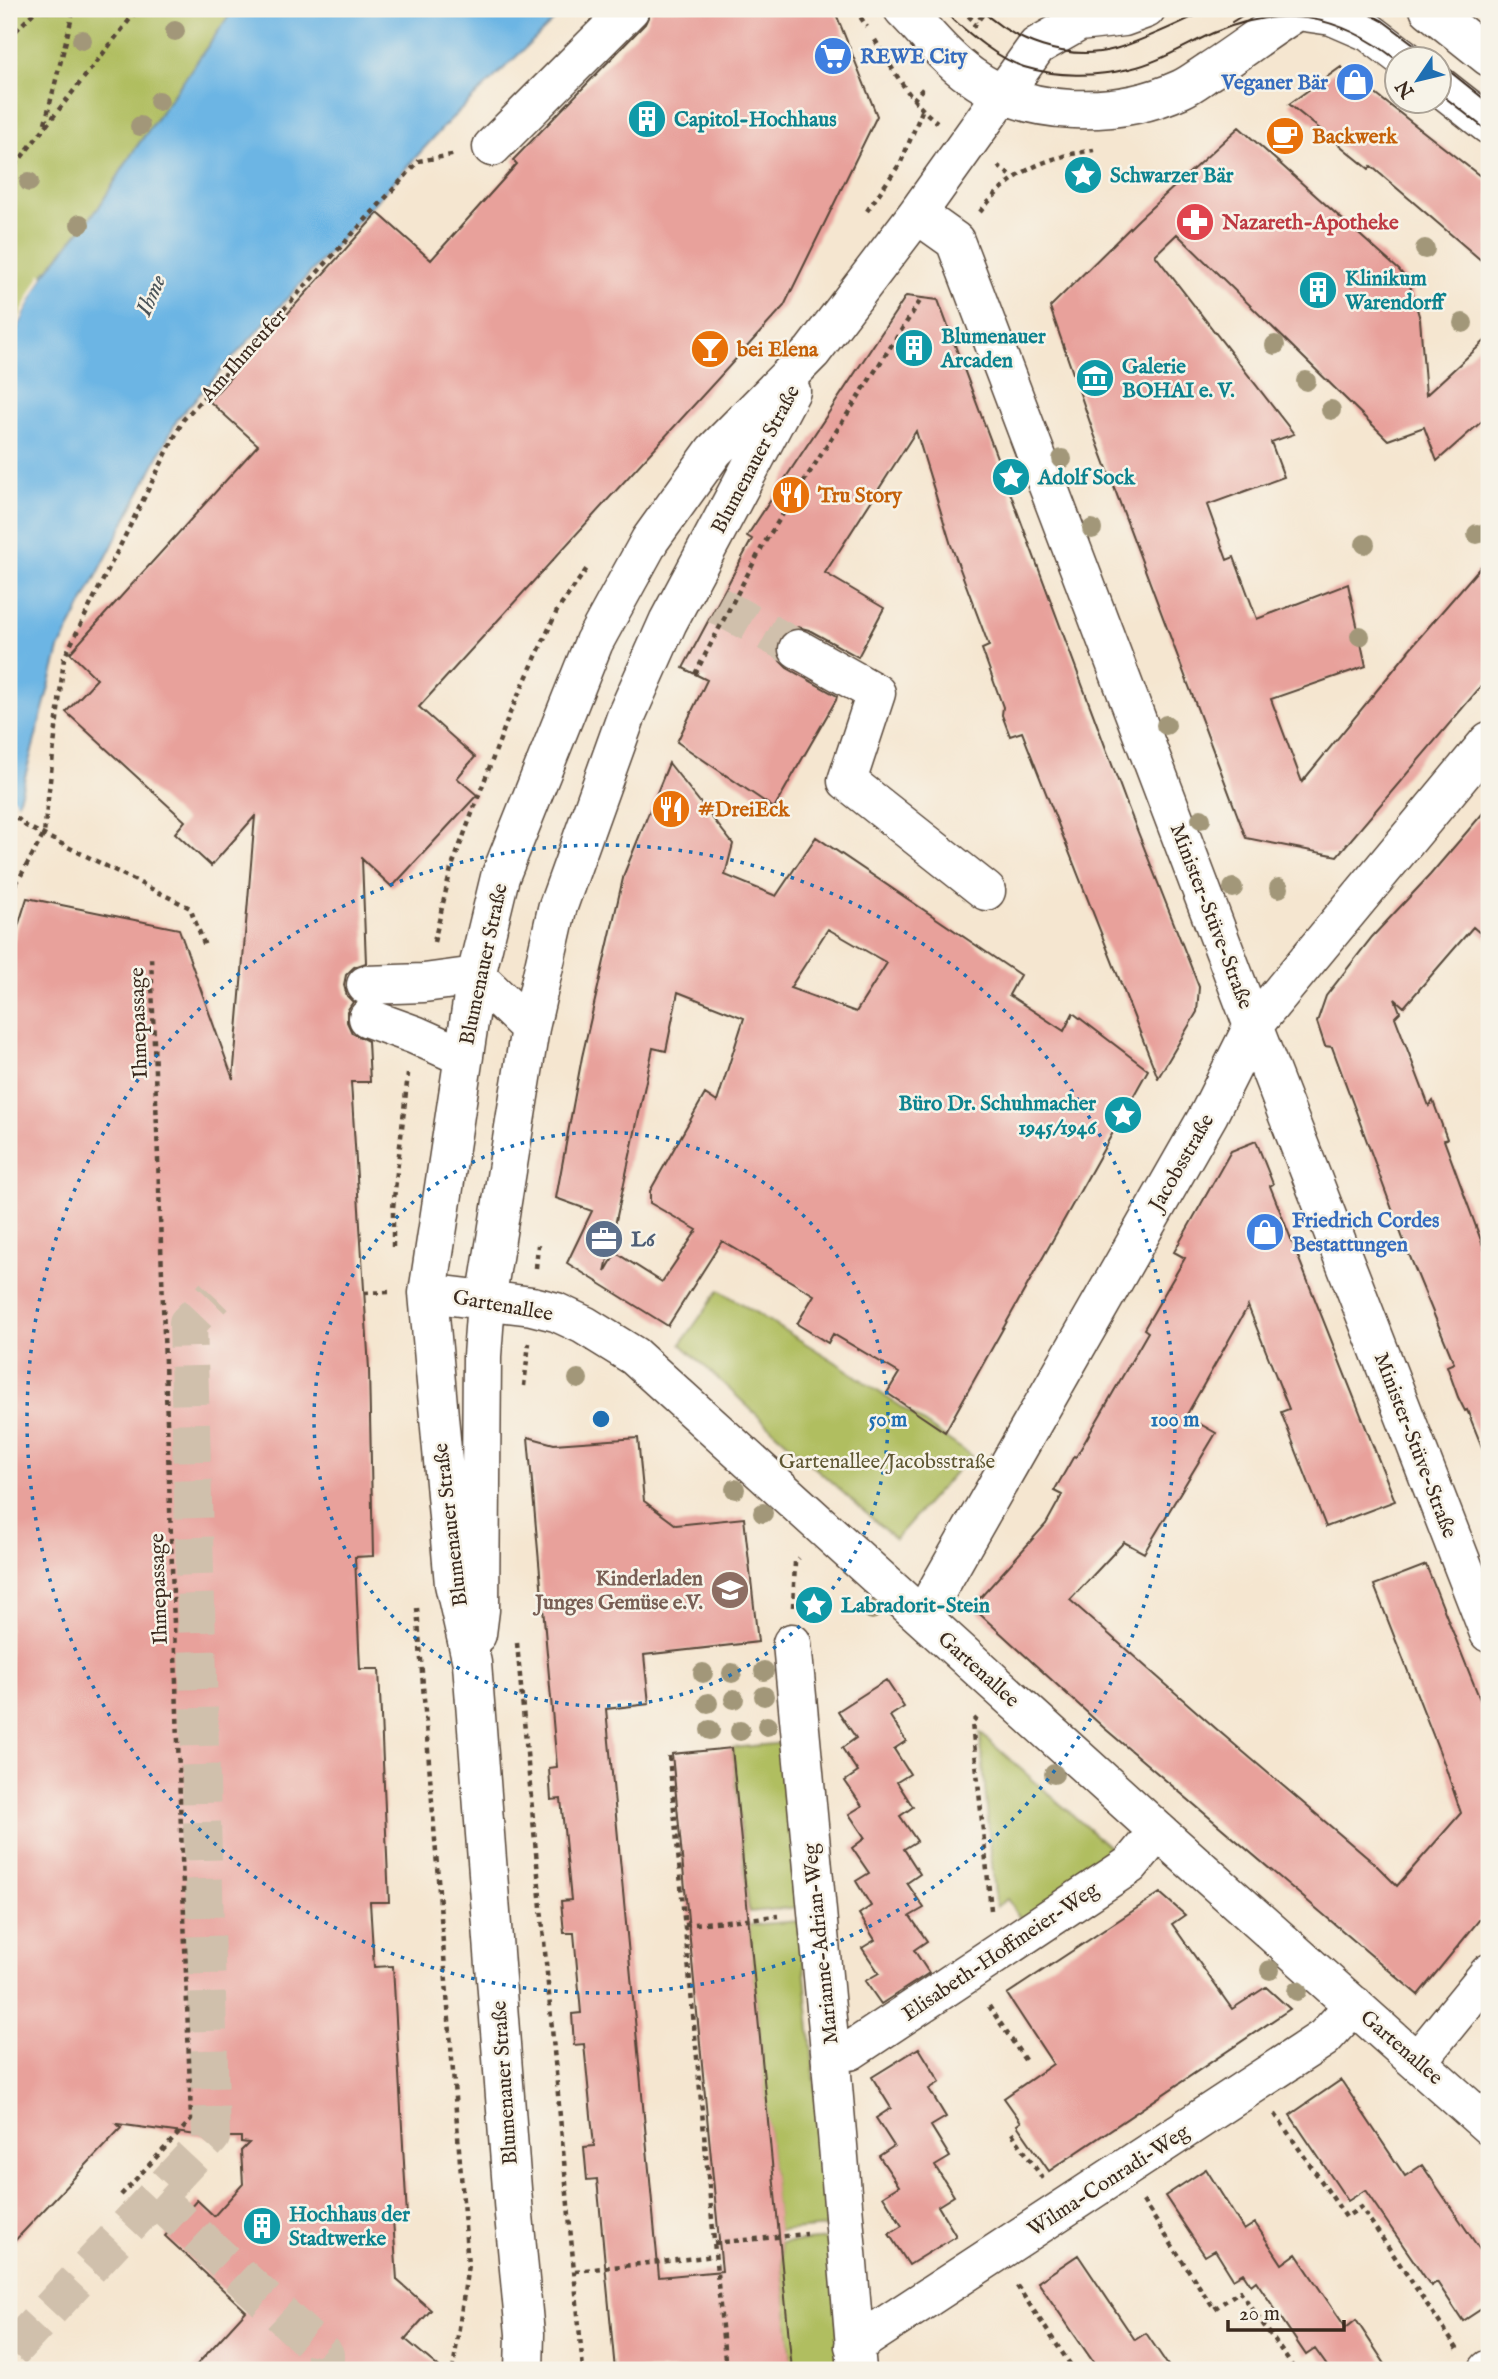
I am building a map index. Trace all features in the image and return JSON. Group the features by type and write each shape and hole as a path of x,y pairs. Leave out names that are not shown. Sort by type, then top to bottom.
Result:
{"street":[{"path":"492,147 631,9"},
{"path":"903,9 971,76 1003,95 1056,108 1099,109 1140,102 1181,89 1241,51 1286,16 1299,10 1332,16 1369,32 1388,46"},
{"path":"1003,95 1037,46 1068,15 1124,17 1146,9"},
{"path":"1429,9 1489,57"},
{"name":"Blumenauer Straße","path":"535,2370 524,2352 472,1663 454,1584 428,1293 476,976 500,877 594,642 650,540 714,451 812,352 1003,95"},
{"path":"1452,96 1489,125"},
{"path":"917,214 955,241"},
{"name":"Minister-Stüve-Straße","path":"955,241 1489,1633"},
{"name":"Blumenauer Straße","path":"472,1663 480,1610 482,1356 486,1301 530,1028 561,897 627,715 668,622 702,596 812,352"},
{"path":"798,649 876,693 847,781 986,891"},
{"name":"Jacobsstraße","path":"922,1617 1209,1114 1254,1026 1489,741"},
{"path":"464,1058 415,1035 367,1001 424,983 476,976 530,1028"},
{"name":"Gartenallee","path":"428,1293 532,1306 556,1312 584,1325 634,1356 1157,1831 1418,2060 1489,2126"},
{"name":"Marianne-Adrian-Weg","path":"792,1643 855,2358"},
{"name":"Elisabeth-Hoffmeier-Weg","path":"830,2051 850,2051 967,1974 1129,1865 1157,1831"},
{"path":"1418,2060 1489,1973"},
{"name":"Wilma-Conradi-Weg","path":"855,2358 995,2253 1324,2038 1354,2005"}],"path":[{"path":"9,38 37,9"},
{"path":"44,128 74,9"},
{"path":"9,173 138,9"},
{"path":"855,9 922,111 1014,178 995,194 955,241"},
{"path":"961,9 976,23"},
{"name":"Am Ihmeufer","path":"44,834 64,658 183,420 419,161 492,147"},
{"path":"9,256 17,260"},
{"path":"695,674 763,545 922,298"},
{"path":"9,811 26,826 190,908 205,946"},
{"path":"9,903 15,886 44,834"},
{"name":"Ihmepassage","path":"121,2195 191,2120 151,954"},
{"path":"522,1398 538,1236"},
{"path":"792,1643 795,1562 824,1530"},
{"path":"517,1637 583,2370"},
{"path":"1002,1690 972,1723 993,1933 1002,1950"},
{"path":"669,1756 726,2370"},
{"path":"685,1925 816,1912"},
{"path":"967,1974 1027,2063"},
{"path":"1254,2084 1346,2217 1361,2207 1480,2366"},
{"path":"1012,2133 1063,2208"},
{"path":"1123,2171 1214,2308 1240,2291 1295,2370"},
{"path":"714,2243 845,2230"},
{"path":"995,2253 1074,2370"},
{"path":"575,2271 715,2256"}],"green space":[{"path":"9,9 234,9 133,152 99,207 43,276 9,345"},
{"name":"Gartenallee/Jacobsstraße","path":"719,1290 834,1361 972,1456 895,1539 681,1344"},
{"path":"980,1733 1119,1856 1022,1921 1007,1899 996,1907"},
{"path":"783,1743 799,1907 749,1912 732,1748"},
{"path":"800,1921 828,2227 778,2231 749,1925"},
{"path":"830,2239 842,2370 792,2370 780,2243"}],"water":[{"name":"Ihme","path":"234,9 566,9 447,123 178,418 59,649 9,829 9,345 43,276 99,207 133,152"}],"pier":[{"path":"41,273 43,276 9,345 9,337"},
{"path":"9,794 20,805 9,832"}],"building":[{"path":"652,9 834,9 877,116 784,306 419,707 475,757 457,778 477,795 392,887 362,859 366,963 354,967 346,975 344,985 347,996 353,1002 347,1011 347,1022 352,1033 368,1041 370,1082 351,1082 369,1369 373,1556 355,1557 360,1669 379,1669 389,1902 370,1902 374,1967 393,1966 407,2217 393,2219 397,2280 431,2310 405,2339 442,2370 192,2370 246,2311 165,2236 197,2200 214,2216 243,2184 241,2151 249,2143 241,2142 241,2137 211,2137 117,2124 121,2128 9,2247 9,955 27,898 179,929 233,1079 255,816 211,866 175,833 185,821 66,712 97,679 70,653 258,445 209,401 378,213 431,260 517,164 513,160 645,24"},
{"path":"1341,67 1382,99 1382,116 1404,116 1489,183 1489,267 1371,166 1369,169 1289,104"},
{"path":"1239,127 1399,270 1409,282 1420,319 1426,395 1489,337 1489,415 1437,461 1424,427 1388,440 1177,234 1155,255 1294,434 1271,442 1284,477 1207,505 1227,560 1234,557 1257,619 1348,584 1366,666 1271,699 1302,782 1409,651 1407,652 1489,557 1489,677 1337,856 1246,838 1094,434 1050,307 1139,219"},
{"path":"906,296 938,300 1126,802 1199,987 1197,1012 1158,1078 1022,732 1010,736 1002,715 1003,707 982,649 989,646 951,545 916,431 825,573 884,608 858,657 809,630 798,627 788,630 779,639 776,650 780,661 787,668 837,696 774,808 677,742 707,680 683,668 752,539 747,536"},
{"path":"669,763 733,844 725,875 776,896 816,837 1020,975 1009,995 1064,1031 1073,1013 1148,1070 945,1432 887,1393 899,1373 833,1334 828,1343 797,1324 814,1295 722,1241 668,1326 567,1263 592,1211 556,1198 582,1057 624,874","holes":["828,929 887,963 856,1012 790,988","678,992 744,1018 717,1102 705,1094 650,1191 650,1203 697,1230 662,1282 616,1253 605,1272 653,1048 666,1051"]},
{"path":"1489,806 1489,941 1473,927 1404,1007 1395,999 1400,1012 1395,1017 1429,1106 1433,1101 1447,1139 1444,1140 1489,1262 1488,1462 1467,1410 1465,1411 1458,1397 1447,1366 1454,1363 1406,1247 1332,1047 1325,1046 1317,1022 1326,996 1372,937"},
{"path":"1256,1141 1273,1184 1270,1186 1395,1501 1326,1527 1281,1412 1289,1409 1248,1306 1186,1416 1216,1433 1144,1553 1124,1542 1070,1600 1397,1886 1461,1813 1374,1585 1426,1565 1489,1722 1489,1908 1418,1995 1103,1727 972,1607 1046,1524 1062,1495 1054,1491 1148,1332 1144,1329 1185,1258 1174,1252 1231,1151"},
{"path":"528,1437 554,1444 638,1438 644,1501 676,1525 744,1518 758,1642 644,1655 649,1704 606,1709 659,2277 722,2271 672,1754 732,1748 792,2370 615,2370 597,2179 587,2180 584,2147 594,2146 584,2044 574,2045 572,2014 581,2013 574,1933 564,1933 561,1901 571,1900 561,1799 551,1800 549,1768 557,1767"},
{"path":"886,1680 904,1707 890,1716 906,1741 894,1749 910,1774 897,1782 913,1807 900,1816 917,1841 904,1849 920,1874 907,1883 924,1908 910,1916 927,1941 914,1950 929,1973 881,2004 865,1981 879,1973 862,1948 875,1940 859,1914 871,1906 856,1881 869,1873 852,1848 865,1838 849,1814 862,1806 845,1781 858,1772 842,1748 856,1738 838,1711"},
{"path":"1160,1893 1185,1915 1172,1924 1232,2009 1266,1987 1290,2009 1049,2171 1017,2125 1021,2122 1004,2098 1053,2064 1007,1994"},
{"path":"919,2048 940,2082 929,2089 946,2117 931,2126 950,2157 935,2166 954,2196 938,2206 956,2236 909,2265 889,2234 902,2226 883,2196 899,2186 879,2156 894,2146 876,2118 891,2108 872,2077"},
{"path":"1341,2080 1405,2176 1422,2165 1489,2263 1489,2304 1463,2321 1437,2282 1431,2286 1365,2190 1348,2201 1290,2115"},
{"path":"1206,2169 1244,2230 1255,2223 1282,2264 1296,2254 1346,2328 1356,2320 1389,2370 1330,2370 1315,2349 1306,2355 1256,2281 1251,2285 1243,2273 1233,2279 1215,2250 1205,2256 1165,2196"},
{"path":"1078,2255 1135,2340 1146,2333 1171,2370 1090,2370 1096,2366 1038,2282"}],"tunnel":[{"path":"717,605 798,649"},
{"path":"11,2351 211,2137 188,1323 214,1296"},
{"path":"155,2197 325,2355 325,2370"}],"tram line":[{"path":"941,9 980,42 1013,63 1063,74 1116,72 1140,66 1238,24 1286,17 1309,18 1331,24 1353,32 1382,49"},
{"path":"980,9 1025,40 1060,51 1078,53 1115,49 1210,9"},
{"path":"1232,22 1253,9"},
{"path":"1360,9 1383,21 1416,46"},
{"path":"1452,73 1489,103"},
{"path":"1452,103 1489,132"}],"place":[{"name":"REWE City","path":"833,56"},
{"name":"Veganer Bär","path":"1355,82"},
{"name":"Capitol-Hochhaus","path":"647,119"},
{"name":"Backwerk","path":"1285,136"},
{"name":"Schwarzer Bär","path":"1083,175"},
{"name":"Nazareth-Apotheke","path":"1195,222"},
{"name":"Klinikum Warendorff","path":"1318,290"},
{"name":"Blumenauer Arcaden","path":"914,348"},
{"name":"bei Elena","path":"710,349"},
{"name":"Galerie BOHAI e. V.","path":"1095,378"},
{"name":"Adolf Sock","path":"1011,477"},
{"name":"Tru Story","path":"791,495"},
{"name":"#DreiEck","path":"671,809"},
{"name":"Büro Dr. Schuhmacher 1945/1946","path":"1123,1115"},
{"name":"Friedrich Cordes Bestattungen","path":"1265,1232"},
{"name":"L6","path":"604,1239"},
{"name":"Kinderladen Junges Gemüse e.V.","path":"730,1590"},
{"name":"Labradorit-Stein","path":"814,1605"},
{"name":"Hochhaus der Stadtwerke","path":"262,2226"}]}
